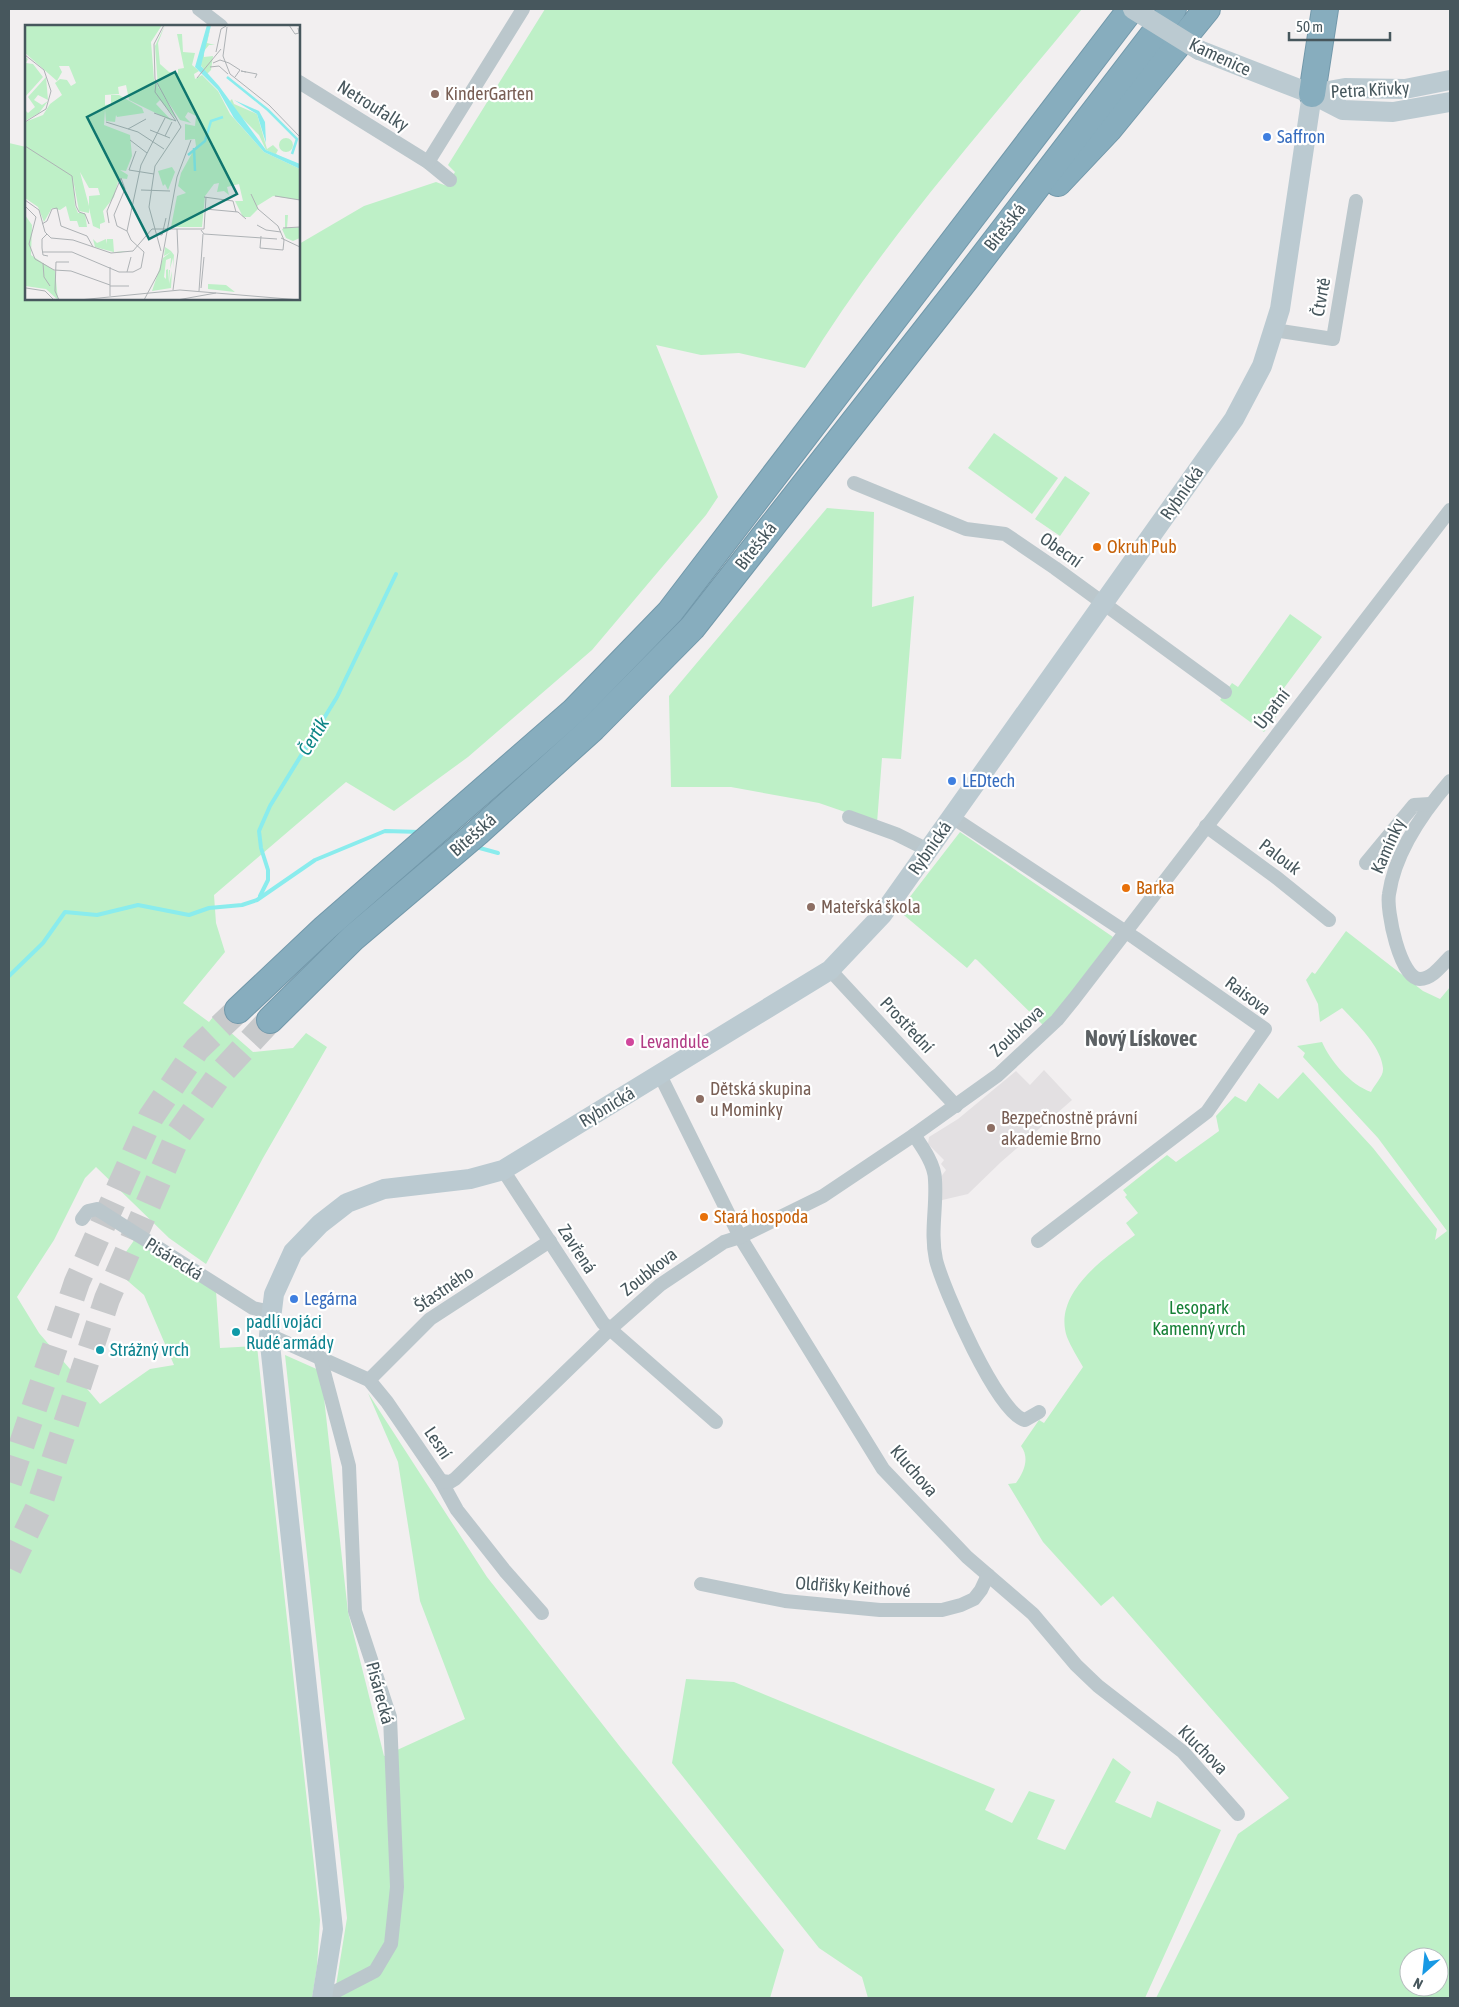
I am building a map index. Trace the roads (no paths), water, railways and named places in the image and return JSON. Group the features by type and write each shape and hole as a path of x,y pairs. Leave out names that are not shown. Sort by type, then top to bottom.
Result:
{"highway":[{"name":"Bítešská","path":"238,1010 325,928 574,711 670,612 1132,9"},
{"name":"Bítešská","path":"270,1020 353,938 478,832 593,728 692,628 966,279 1173,9"},
{"path":"966,279 1109,129 1207,9"},
{"path":"1312,94 1325,10"}],"street":[{"path":"199,9 220,25"},
{"name":"Kamenice","path":"1132,9 1199,50 1312,94"},
{"path":"428,162 520,10"},
{"name":"Petra Křivky","path":"1312,94 1345,88 1405,89 1450,80"},
{"name":"Netroufalky","path":"300,83 428,162 450,180"},
{"name":"Petra Křivky","path":"1312,94 1343,110 1408,111 1450,102"},
{"name":"Rybnická","path":"269,1335 274,1294 293,1252 320,1224 347,1204 384,1189 470,1179 503,1170 830,970 882,915 1234,419 1262,366 1280,309 1312,94"},
{"name":"Čtvrtě","path":"1274,330 1333,339 1356,201"},
{"name":"Obecní","path":"854,483 966,529 1005,534 1104,603 1225,692"},
{"name":"Úpatní","path":"1125,932 1450,510"},
{"name":"Kamínky","path":"1450,780 1430,804 1411,837 1392,879 1388,894 1389,916 1402,959 1413,977 1418,979 1426,978 1450,958"},
{"path":"1366,863 1414,805 1430,804"},
{"path":"849,817 896,834 928,850"},
{"name":"Raisova","path":"952,817 1125,932 1264,1029 1207,1112 1038,1241"},
{"name":"Palouk","path":"1206,826 1330,920"},
{"name":"Zoubkova","path":"441,1481 450,1482 456,1479 610,1330 660,1286 687,1266 724,1242 740,1237 823,1196 956,1106 998,1075 1057,1020 1125,932"},
{"name":"Prostřední","path":"830,970 956,1106"},
{"name":"Kluchova","path":"660,1075 740,1237 883,1469 967,1557 1033,1614 1076,1665 1098,1686 1183,1752 1238,1814"},
{"path":"914,1135 930,1162 936,1178 932,1231 936,1260 947,1293 982,1367 1014,1415 1025,1420 1039,1412"},
{"name":"Zavřená","path":"503,1170 600,1319 610,1330 716,1422"},
{"name":"Pisárecká","path":"82,1219 88,1211 97,1209 253,1308 271,1312"},
{"name":"Šťastného","path":"369,1380 430,1319 550,1242"},
{"name":"Pisárecká","path":"269,1335 333,1929 323,1998"},
{"name":"Lesní","path":"269,1335 369,1380 387,1402 441,1481 457,1510 505,1571 542,1613"},
{"name":"Pisárecká","path":"320,1358 349,1466 355,1611 390,1717 397,1887 391,1944 374,1971 323,1998"},
{"name":"Oldřišky Keithové","path":"701,1584 785,1601 880,1610 922,1611 942,1610 967,1602 981,1590 988,1575"}],"waterway":[{"name":"Čertík","path":"260,896 268,880 268,870 261,848 259,831 270,806 337,697 396,574"},
{"name":"Čertík","path":"9,976 43,943 65,912 97,915 138,905 189,915 209,908 242,905 257,900 315,860 385,831 421,832"},
{"name":"Čertík","path":"476,847 498,853"}],"tunnel":[{"path":"9,1482 77,1282 151,1117 197,1049 238,1010"},
{"path":"9,1568 39,1506 107,1299 179,1133 221,1073 270,1020"}],"place":[{"name":"KinderGarten","path":"435,94"},
{"name":"Saffron","path":"1267,137"},
{"name":"Okruh Pub","path":"1097,547"},
{"name":"LEDtech","path":"952,781"},
{"name":"Barka","path":"1126,888"},
{"name":"Mateřská škola","path":"811,907"},
{"name":"Levandule","path":"630,1042"},
{"name":"Dětská skupina u Mominky","path":"700,1099"},
{"name":"Bezpečnostně právní akademie Brno","path":"991,1128"},
{"name":"Stará hospoda","path":"704,1217"},
{"name":"Legárna","path":"294,1299"},
{"name":"padlí vojáci Rudé armády","path":"236,1332"},
{"name":"Strážný vrch","path":"100,1350"}],"district":[{"name":"Nový Lískovec","path":"1141,1038"}],"park label":[{"name":"Lesopark Kamenný vrch","path":"1199,1318"}]}
